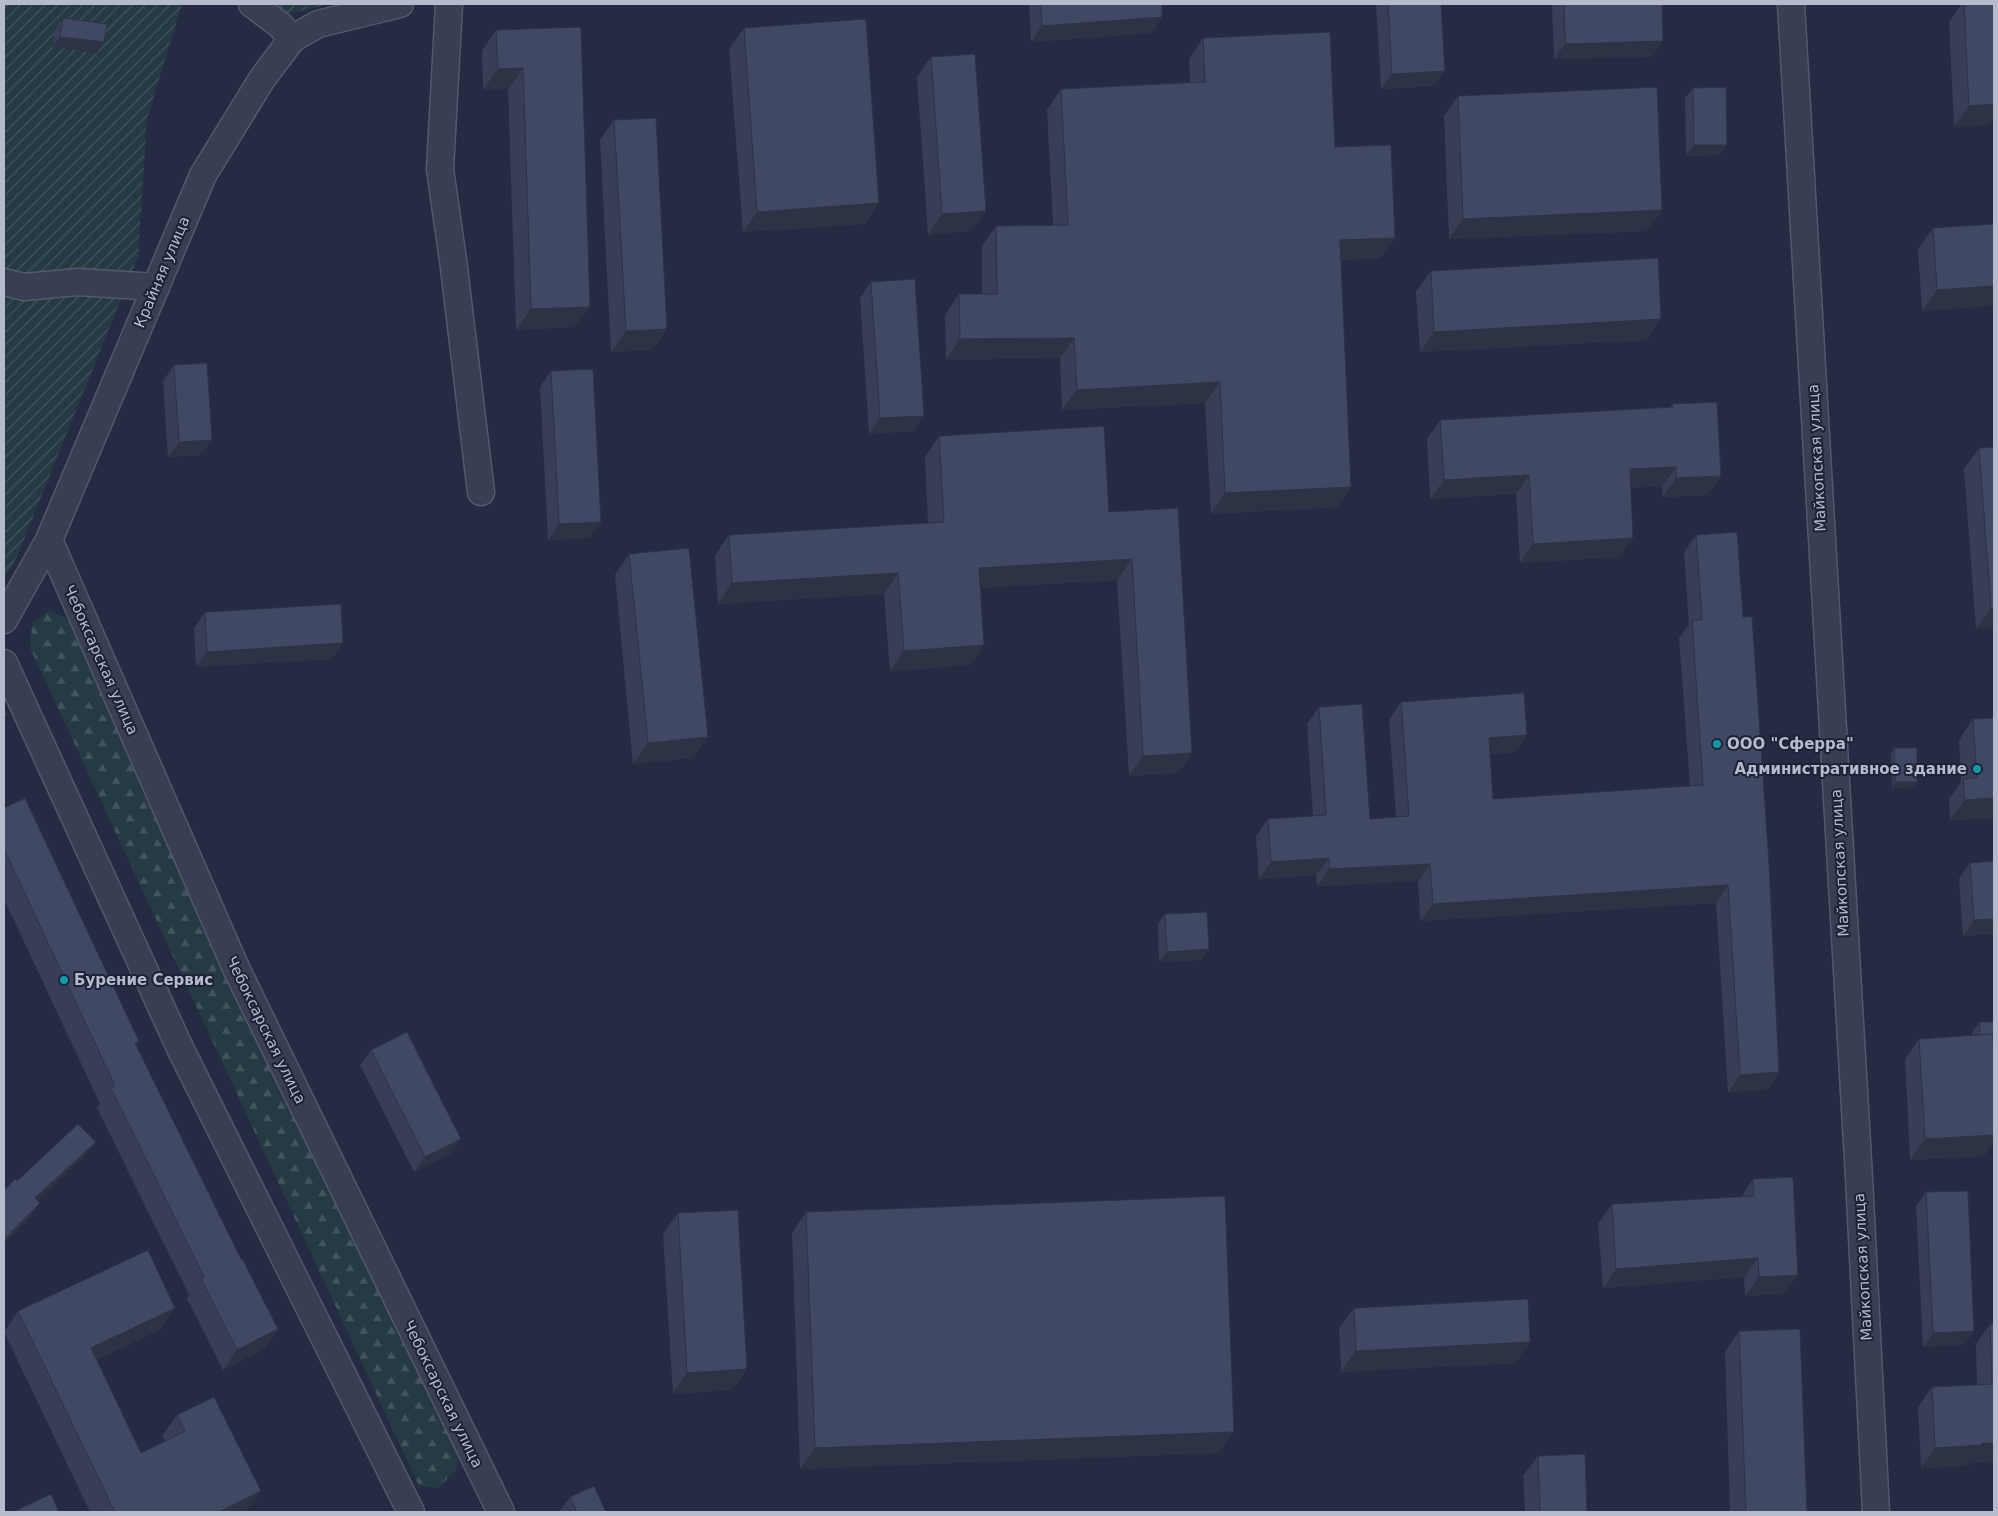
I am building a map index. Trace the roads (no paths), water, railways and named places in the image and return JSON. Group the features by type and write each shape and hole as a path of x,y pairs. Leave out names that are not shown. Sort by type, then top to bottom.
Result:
{"street":[{"path":"252,4 280,25 292,38"},
{"name":"Крайняя улица","path":"4,620 49,540 203,174 262,80 292,38 318,24 400,4"},
{"path":"449,4 440,169 481,492"},
{"name":"Майкопская улица","path":"1791,4 1859,1178 1876,1512"},
{"path":"4,282 24,287 78,282 156,287"},
{"name":"Чебоксарская улица","path":"49,540 236,968 501,1512"},
{"path":"4,663 180,1048 411,1512"}],"place":[{"name":"ООО \"Сферра\"","path":"1717,744"},
{"name":"Административное здание","path":"1977,769"},
{"name":"Бурение Сервис","path":"64,980"}]}
